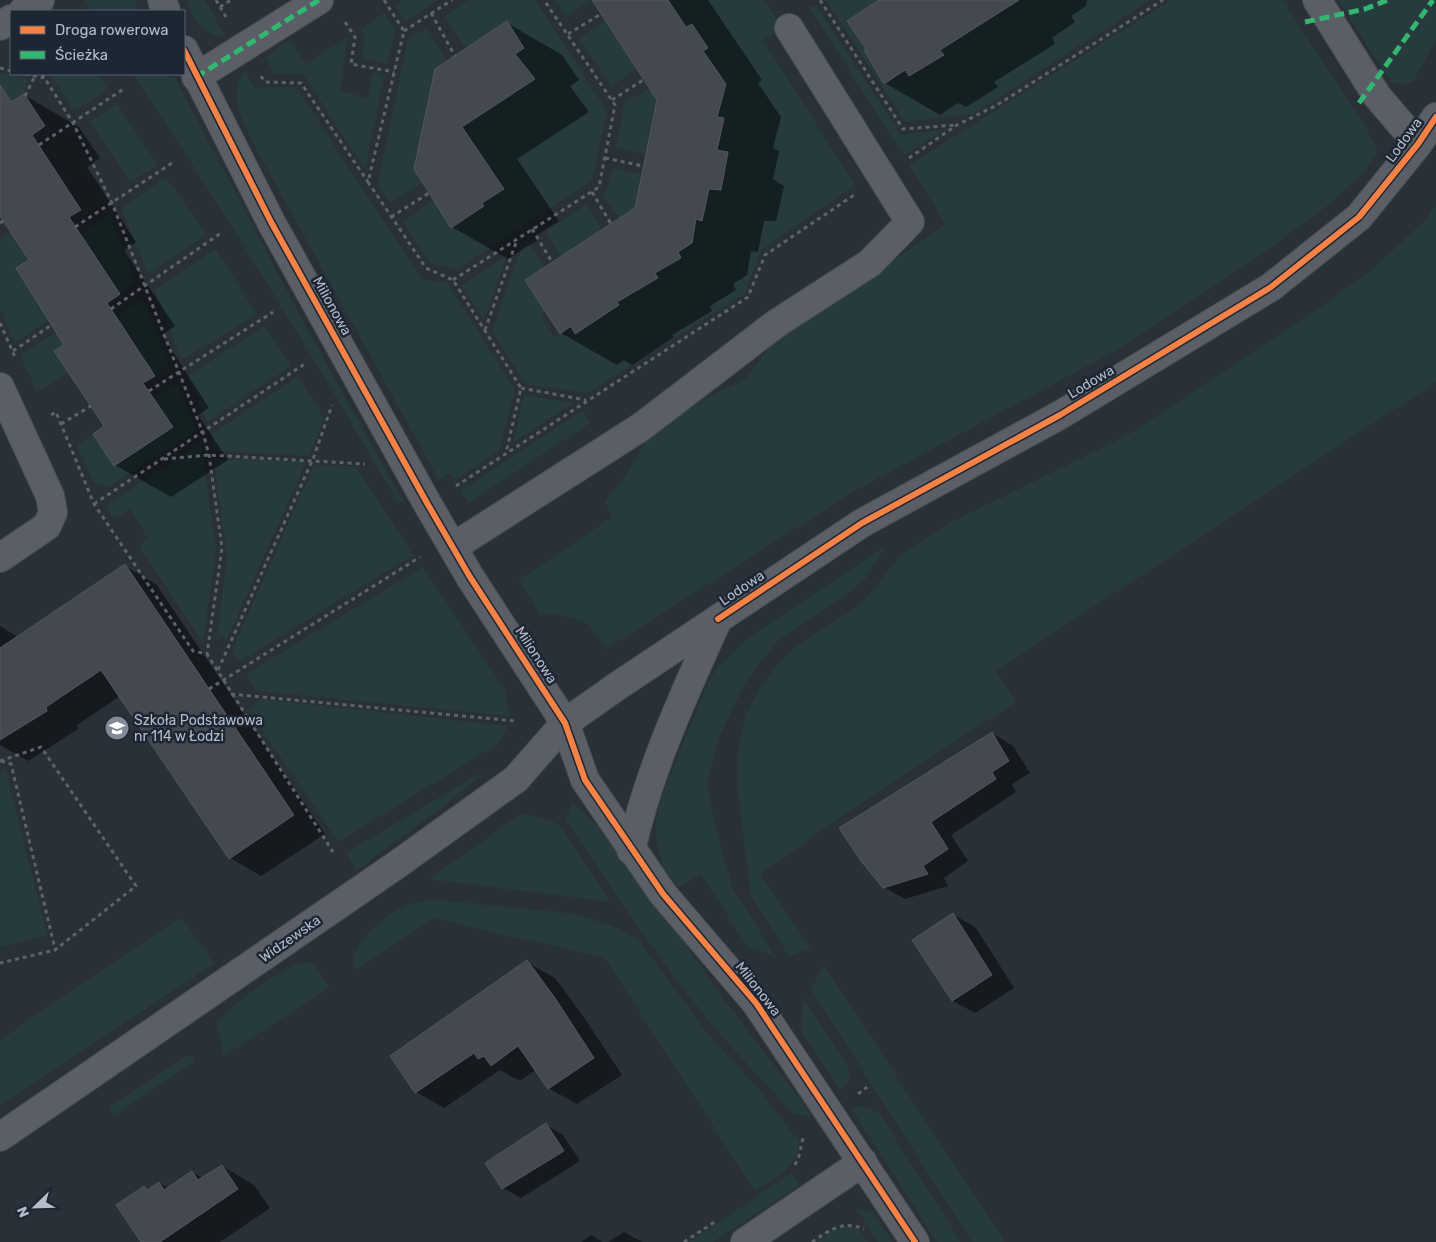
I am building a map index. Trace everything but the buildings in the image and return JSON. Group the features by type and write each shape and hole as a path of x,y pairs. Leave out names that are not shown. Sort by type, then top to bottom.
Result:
{"street":[{"path":"25,10 40,0"},
{"path":"196,77 319,0"},
{"path":"1317,0 1377,96 1418,144"},
{"path":"453,548 641,427 777,323 870,263 910,222 789,28"},
{"name":"Milionowa","path":"185,52 272,222 427,503 453,548 565,723 585,780 631,850 663,894 756,1003 915,1242"},
{"name":"Lodowa","path":"565,723 862,523 1060,415 1271,287 1359,217 1418,144 1436,117"},
{"path":"0,387 50,496 53,512 47,526 0,558"},
{"path":"631,850 641,805 688,685 718,619"},
{"name":"Widzewska","path":"0,1137 317,920 516,779 565,723"},
{"path":"745,1242 863,1162"}],"path":[{"path":"220,7 231,0"},
{"path":"384,0 404,31"},
{"path":"368,182 404,31 452,0"},
{"path":"453,280 599,187 614,105 544,0"},
{"path":"820,0 903,129 957,125"},
{"path":"427,503 748,297 765,254 957,125 997,105 1163,0"},
{"path":"431,13 455,56"},
{"path":"568,34 601,14"},
{"path":"341,17 355,37 351,64 394,72"},
{"path":"30,75 45,78"},
{"path":"43,75 73,123 112,203 203,433 209,455 222,548 207,654 333,852"},
{"path":"25,96 35,76"},
{"path":"612,100 643,80"},
{"path":"265,82 301,84 426,268 453,280 522,388 506,454"},
{"path":"39,145 126,88"},
{"path":"605,158 643,166"},
{"path":"75,227 175,161"},
{"path":"592,192 610,224"},
{"path":"391,217 429,193"},
{"path":"532,229 552,262"},
{"path":"111,309 221,233"},
{"path":"485,330 517,239"},
{"path":"149,392 272,312"},
{"path":"0,323 17,360"},
{"path":"13,351 52,324"},
{"path":"94,504 306,363"},
{"path":"522,388 586,400"},
{"path":"217,671 313,460 332,405"},
{"path":"61,424 91,406"},
{"path":"49,416 56,412 94,504 193,651 207,654"},
{"path":"162,460 209,455 366,464"},
{"path":"209,689 223,678 425,554"},
{"path":"231,694 515,721"},
{"path":"0,963 55,950 136,886 41,747 0,761 11,764 55,950"},
{"path":"792,1169 799,1156 803,1135"},
{"path":"812,1242 840,1225 853,1225 865,1230"}],"green space":[{"path":"85,0 134,0 139,10 91,10"},
{"path":"186,0 205,0 226,38 204,30 192,15"},
{"path":"402,0 438,0 405,22 395,5"},
{"path":"468,0 535,0 607,111 592,181 457,269 431,264 403,222 434,200 452,228 484,207 482,203 504,189 467,134 469,122 534,79 515,54 524,47 507,22 466,49 445,16"},
{"path":"555,0 592,0 566,17"},
{"path":"668,0 765,0 782,27 763,40 855,185 761,250 745,293 588,393 525,384 492,331 522,245 527,241 544,267 546,312 540,316 554,337 571,326 619,305 614,298 629,289 632,293 657,279 655,273 681,258 678,252 696,219 702,220 709,189 721,190 728,152 717,150 717,117 723,95 720,76 703,51 707,48 692,24 686,27"},
{"path":"826,0 879,0 847,21 866,49 864,51 884,83 905,70 909,76 943,55 939,49 1005,0 1150,0 973,114 905,122"},
{"path":"1171,0 1283,0 1368,131 1378,153 1361,175 1327,206 1256,258 1117,350 856,490 606,649 589,624 555,613 540,615 519,580 612,517 605,502 623,479 646,441 670,419 695,404 746,379 773,342 945,225 909,165"},
{"path":"1338,0 1436,0 1436,40 1413,82 1401,84 1391,82"},
{"path":"817,6 901,135 947,129 903,155 809,7"},
{"path":"384,13 395,29 387,64 362,58 364,38 361,29"},
{"path":"605,21 636,69 612,86 579,38"},
{"path":"427,28 447,61 435,69 414,168 422,183 390,203 378,183 408,39"},
{"path":"347,38 340,91 368,98 373,73 384,76 365,169 303,74 275,74 265,57 290,40 306,64"},
{"path":"245,71 255,88 296,87 422,280 447,282 515,390 499,451 455,480 450,473 439,480 254,145 238,108 237,89 239,80"},
{"path":"0,73 28,80 24,94 0,110"},
{"path":"51,75 99,75 108,89 74,111"},
{"path":"134,75 174,75 299,314 403,501 398,503 269,286"},
{"path":"649,88 657,100 645,154 616,148 624,108 623,104"},
{"path":"117,104 158,165 130,182 91,121"},
{"path":"613,169 642,174 635,208 619,218 603,194 607,191"},
{"path":"166,177 206,235 152,272 147,271 122,211 123,207"},
{"path":"587,204 602,230 561,257 546,231"},
{"path":"1436,204 1436,382 996,671 1016,702 874,794 760,874 811,948 789,956 751,896 738,793 737,755 746,715 758,690 774,669 797,646 863,603 901,554 952,522 1126,436 1326,303 1374,268 1426,219"},
{"path":"109,214 136,282 120,294 80,234"},
{"path":"11,232 29,260 16,269 50,319 15,343 0,309 0,240"},
{"path":"215,249 257,314 186,358 180,357 155,290"},
{"path":"507,255 484,320 461,286"},
{"path":"143,298 170,365 155,376 116,317"},
{"path":"265,326 291,366 207,422 189,375"},
{"path":"58,331 66,344 54,351 69,372 37,392 20,355"},
{"path":"298,377 324,418 309,456 214,451 211,435"},
{"path":"177,382 196,431 108,487 94,483 77,445 93,434 115,466 173,427 154,398"},
{"path":"524,395 573,403 513,442"},
{"path":"583,410 590,423 469,503 460,491"},
{"path":"201,442 216,550 203,643 139,546 148,539 130,508 119,517 111,516 107,505"},
{"path":"245,459 306,462 227,640 221,635 217,638 227,557 214,460"},
{"path":"314,465 356,467 413,555 240,661 232,651"},
{"path":"887,545 863,582 777,642 746,681 719,737 707,783 716,829 732,887 776,957 747,946 701,874 678,887 663,866 656,841 656,816 667,782 708,683 718,667 751,636"},
{"path":"423,567 504,688 510,716 257,691 246,674"},
{"path":"261,699 508,726 499,743 338,842 248,709"},
{"path":"489,768 448,803 357,870 346,853"},
{"path":"6,771 47,936 0,947 0,773"},
{"path":"572,803 598,826 634,877 675,929 716,989 812,1115 795,1115 729,1044 679,983 566,820"},
{"path":"521,814 552,821 561,827 611,902 429,879"},
{"path":"429,899 577,914 612,926 638,939 712,1039 755,1085 799,1141 795,1158 790,1165 778,1176 755,1191 605,958 432,918 356,969 353,961 355,953 360,944 375,927 402,907"},
{"path":"178,919 183,919 214,964 0,1105 0,1040"},
{"path":"305,962 313,964 329,987 224,1056 217,1024 258,987 283,971"},
{"path":"824,966 1005,1242 972,1242 811,989"},
{"path":"804,999 849,1069 850,1081 840,1090 803,1034 801,1025"},
{"path":"186,1056 193,1057 194,1062 114,1116 110,1109 111,1106"},
{"path":"860,1106 879,1113 961,1242 937,1242 851,1108"},
{"path":"792,1173 800,1185 713,1242 689,1242"},
{"path":"856,1208 872,1212 893,1242 878,1242"},
{"path":"845,1226 859,1229 868,1242 816,1242 835,1229"}],"marked path":[{"path":"196,77 319,0"},
{"path":"1305,22 1365,9 1388,0"},
{"path":"1359,103 1433,0"}],"cycle path":[{"path":"185,52 271,222 427,503 470,577 565,723 585,780 663,894 756,1003 915,1242"},
{"path":"718,619 862,523 1060,415 1271,287 1359,217 1418,144 1436,117"}],"place":[{"name":"Szkoła Podstawowa nr 114 w Łodzi","path":"117,728"}]}
